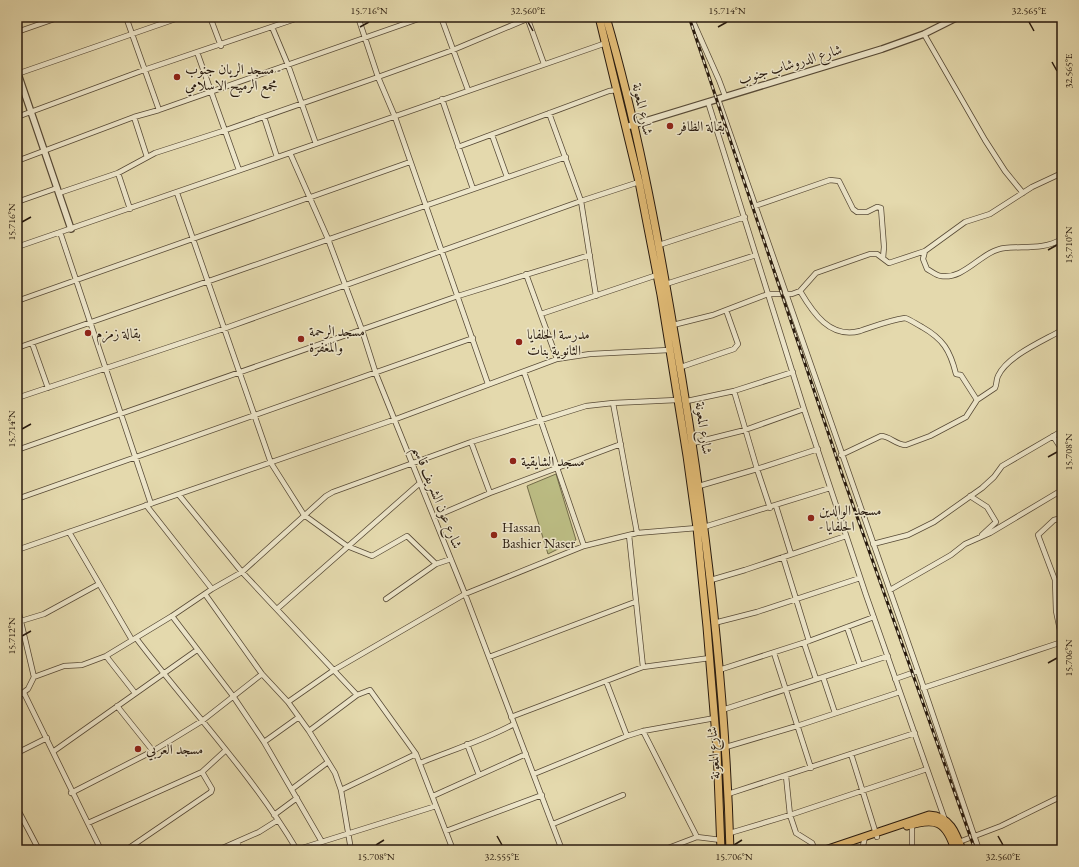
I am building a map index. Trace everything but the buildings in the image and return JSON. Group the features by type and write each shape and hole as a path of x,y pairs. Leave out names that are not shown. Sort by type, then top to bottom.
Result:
{"main road":[{"name":"شارع المعونة","path":"598,17 617,90 630,126 638,182 657,275 677,400 711,580 726,747 730,850"},
{"name":"شارع المعونة","path":"606,17 630,126 659,245 687,401 699,486 715,718 721,850"},
{"path":"839,850 929,815 953,829 962,850"},
{"path":"944,823 955,850"},
{"path":"825,850 865,839"}],"street":[{"path":"17,32 60,17"},
{"path":"126,17 159,110"},
{"path":"71,229 46,151 17,73 181,17"},
{"path":"210,17 221,46"},
{"path":"17,117 144,70 197,52 221,46 301,17"},
{"path":"358,17 378,77 395,117 424,204 473,338 488,384"},
{"path":"17,161 134,117 212,92 414,19 424,17"},
{"path":"441,17 468,90"},
{"path":"691,17 720,80 725,96"},
{"name":"شارع الدروشاب جنوب","path":"630,126 882,49 924,34 958,17"},
{"path":"17,202 118,173 147,157 453,50 527,18 544,64"},
{"path":"272,27 288,65 316,144"},
{"path":"924,34 936,58 985,140 1005,171 1023,193"},
{"path":"17,247 177,193 239,170 395,117 442,99 606,43"},
{"path":"197,52 239,170"},
{"path":"458,147 609,91 617,90"},
{"path":"442,99 473,189"},
{"path":"718,99 841,455 890,590 979,850"},
{"path":"708,102 804,409 860,578 928,769 944,823"},
{"path":"549,113 581,200 596,296"},
{"path":"134,117 147,157"},
{"path":"264,117 277,157"},
{"path":"492,135 507,177"},
{"name":"شارع عون الشريف قاسم","path":"290,153 328,239 362,330 376,374 396,419 412,464 465,594 562,850"},
{"path":"17,348 207,283 424,204 473,189 566,156"},
{"path":"17,301 410,162"},
{"path":"118,173 130,209"},
{"path":"673,325 726,310 768,294 792,294 800,291 816,272 870,254 877,254 885,261 893,262 925,251 964,222 990,214 1023,193 1062,173"},
{"path":"755,206 830,180 839,181 853,209 857,212 867,212 877,207 881,208 884,248 883,258"},
{"path":"17,398 223,329 581,200 638,182"},
{"path":"177,193 223,329 271,463 304,515 347,546 372,556 407,536 436,564"},
{"path":"659,245 745,217"},
{"path":"60,232 121,414 137,457 149,505 212,589"},
{"path":"925,251 923,259 927,269 941,276 960,273 999,249 1040,247 1062,239"},
{"path":"17,450 180,393 240,374 458,296 590,255"},
{"path":"666,284 756,255"},
{"path":"526,274 557,360"},
{"path":"541,314 657,275"},
{"path":"800,291 817,318 823,323 839,331 855,332 905,318 938,337 951,356 956,374 961,375 977,400"},
{"path":"681,367 734,349 738,344 726,310"},
{"path":"841,455 881,436 885,436 902,445 930,436 966,417 977,400 995,388 1001,371 1014,358 1062,330"},
{"path":"17,499 376,374 473,338"},
{"path":"32,343 48,388"},
{"path":"17,550 271,463 557,360 590,354 669,350"},
{"path":"524,372 584,546"},
{"path":"687,401 734,391 793,372"},
{"path":"734,391 757,470 770,508"},
{"path":"17,697 24,692 34,677 64,666 82,665 106,656 172,616 212,589 242,572 304,515 326,496 333,492 471,442 591,404 677,400"},
{"path":"613,403 622,444 637,534"},
{"path":"693,443 745,430 804,409"},
{"path":"873,544 908,535 926,527 994,477 1002,466 1062,431"},
{"path":"1053,436 1062,450"},
{"path":"471,442 490,493"},
{"path":"434,517 490,493 622,444"},
{"path":"699,486 757,470 818,449"},
{"path":"277,609 420,483"},
{"path":"288,702 334,670 465,594 584,546 629,535 701,527 770,508 830,488"},
{"path":"890,590 951,555 965,544 978,539 1062,490"},
{"path":"180,495 242,572 356,695"},
{"path":"970,496 987,508 996,522 978,539"},
{"path":"776,506 791,554"},
{"path":"923,688 1062,641 1056,611 1055,580 1038,535 1054,520 1062,518"},
{"path":"69,532 99,584 134,639 226,750 278,820 297,850 436,806"},
{"path":"629,535 643,667"},
{"path":"711,580 846,536"},
{"path":"783,557 796,598 816,679"},
{"path":"386,599 436,564 451,559"},
{"path":"714,623 757,612 860,578"},
{"path":"21,620 44,614 99,584"},
{"path":"205,594 262,674 288,702 309,731 328,762 338,780 341,790 351,850"},
{"path":"489,657 635,602"},
{"path":"17,605 34,677"},
{"path":"172,616 196,650 233,696 264,742 322,842"},
{"path":"719,670 774,653 874,617"},
{"path":"847,627 860,665"},
{"path":"54,751 196,650"},
{"path":"774,653 811,768"},
{"path":"106,656 135,693"},
{"path":"722,710 888,656"},
{"path":"511,717 643,667 710,658"},
{"path":"895,679 918,671"},
{"path":"72,792 153,751 202,721 262,674"},
{"path":"823,677 835,713"},
{"path":"606,681 627,736"},
{"path":"309,731 356,695 367,690 372,692 416,754 453,850"},
{"path":"24,692 101,850"},
{"path":"726,747 797,726 900,692"},
{"path":"117,706 153,751"},
{"path":"264,742 299,718"},
{"path":"534,774 627,736 643,731 715,718"},
{"path":"420,763 467,744 488,738 514,724"},
{"path":"643,731 697,837"},
{"path":"728,794 915,734"},
{"path":"17,752 47,738"},
{"path":"467,744 479,774"},
{"path":"88,823 202,772 226,750"},
{"path":"341,790 416,754"},
{"path":"433,796 526,754"},
{"path":"851,754 877,834"},
{"path":"292,789 328,762"},
{"path":"730,833 790,815 928,769"},
{"path":"126,850 211,792 212,789 202,772"},
{"path":"786,776 790,815 796,833 812,843 815,850"},
{"path":"446,831 542,795"},
{"path":"553,824 623,795"},
{"path":"959,842 1001,826 1062,796"},
{"path":"274,815 297,798"},
{"path":"17,808 39,850"},
{"path":"218,850 237,842 278,820"},
{"path":"912,822 912,850"},
{"path":"663,850 697,837 720,840"},
{"path":"862,850 865,839"},
{"path":"237,842 240,850"}],"green space":[{"path":"556,474 576,540 548,554 527,486"},
{"path":"17,661 22,686 17,689"}],"railway":[{"path":"689,17 843,477 975,850"}],"place":[{"name":"مسجد الريان جنوب - مجمع الرميح الاسلامي","path":"177,77"},
{"name":"بقالة الظافر","path":"670,126"},
{"name":"بقالة زمزم","path":"88,333"},
{"name":"مسجد الرحمة والمغفرة","path":"301,339"},
{"name":"مدرسة الحلفايا الثانوية بنات","path":"519,342"},
{"name":"مسجد الشايقية","path":"513,461"},
{"name":"مسجد الوالدين - الحلفايا","path":"811,518"},
{"name":"Hassan Bashier Naser","path":"494,535"},
{"name":"مسجد العربي","path":"138,749"}]}
